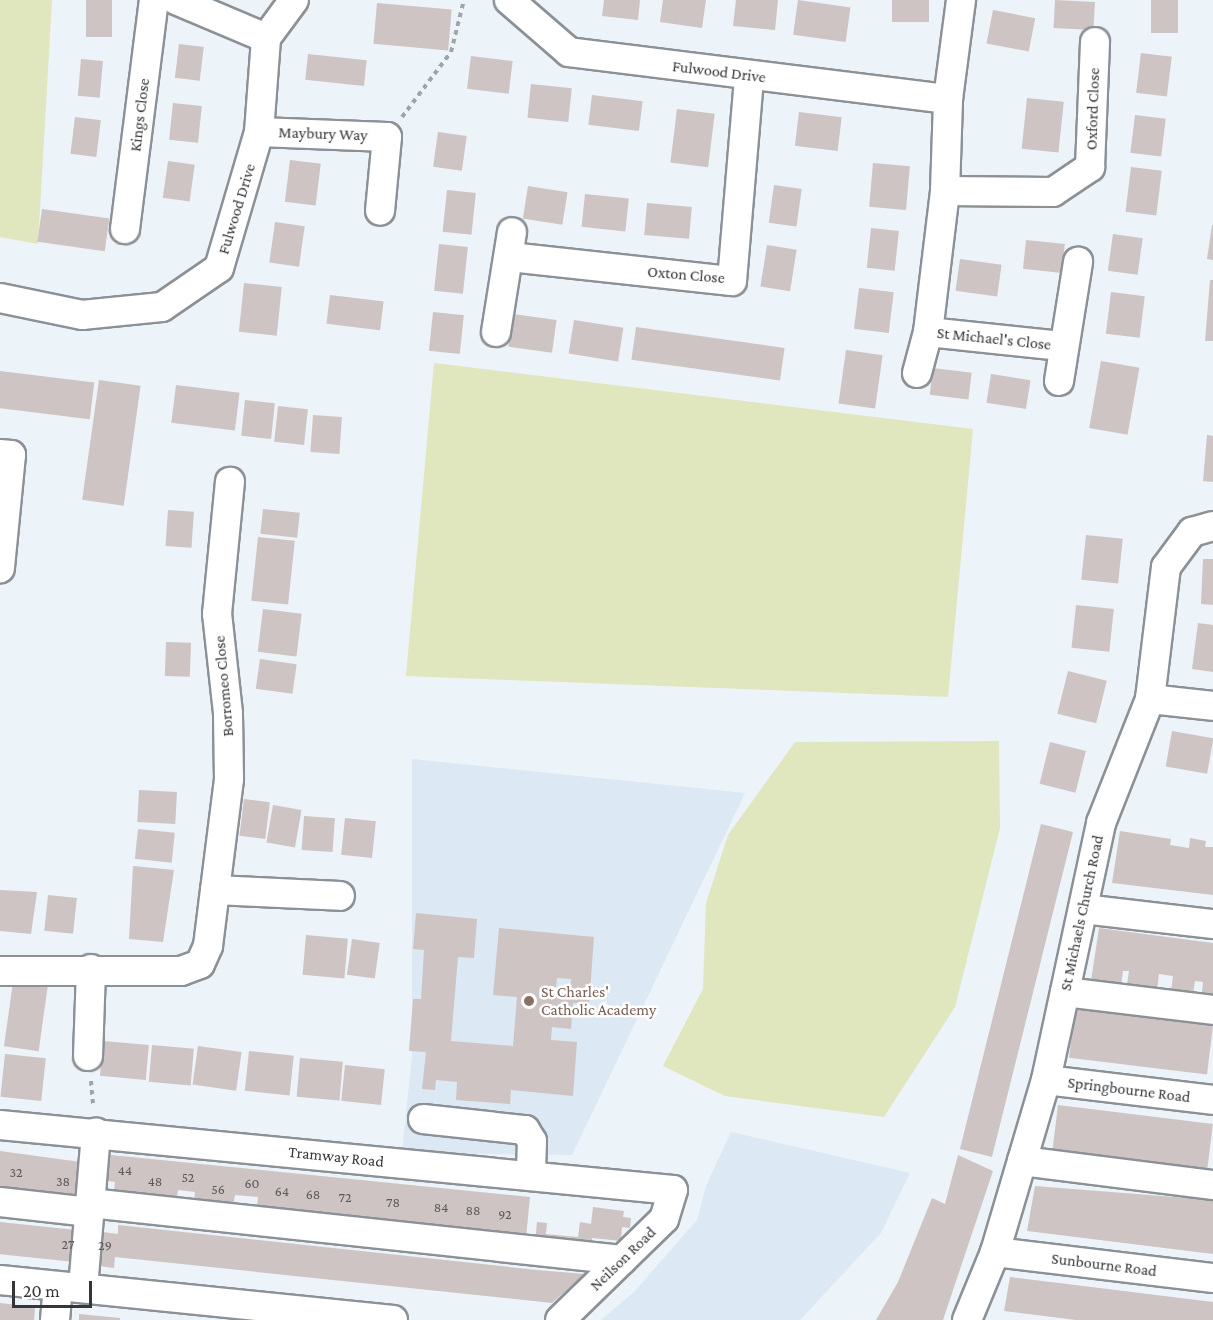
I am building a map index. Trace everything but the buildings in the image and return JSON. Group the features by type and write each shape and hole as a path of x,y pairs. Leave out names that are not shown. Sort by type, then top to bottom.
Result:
{"street":[{"name":"Kings Close","path":"125,229 154,0"},
{"path":"177,0 266,38 294,0"},
{"name":"Fulwood Drive","path":"509,0 569,52 749,77 948,99"},
{"path":"917,373 928,332 945,191 948,99 961,0"},
{"name":"Fulwood Drive","path":"0,298 82,315 162,307 219,268 259,132 266,38"},
{"name":"Oxford Close","path":"945,191 1053,192 1090,167 1095,42"},
{"name":"Oxton Close","path":"496,333 511,245 732,281 749,77"},
{"name":"Maybury Way","path":"259,132 387,136"},
{"path":"380,211 387,136"},
{"name":"St Michael's Close","path":"1059,381 1061,346 1078,262"},
{"name":"St Michael's Close","path":"928,332 1061,346"},
{"path":"0,454 10,455 0,568"},
{"name":"Borromeo Close","path":"0,970 182,971 200,964 208,946 229,779 228,713 218,614 230,482"},
{"name":"St Michaels Church Road","path":"967,1320 995,1252 1046,1080 1101,823 1150,699 1166,567 1192,532 1213,526"},
{"path":"1150,699 1213,706"},
{"path":"215,890 340,896"},
{"path":"1083,909 1213,924"},
{"path":"88,1056 91,969"},
{"path":"1065,992 1213,1010"},
{"name":"Springbourne Road","path":"1046,1080 1213,1100"},
{"path":"423,1119 525,1130 532,1141 531,1176"},
{"name":"Tramway Road","path":"0,1125 673,1190"},
{"path":"55,1320 71,1287 90,1207 96,1133"},
{"path":"1022,1161 1213,1185"},
{"name":"Neilson Road","path":"560,1320 664,1219 673,1190"},
{"path":"0,1202 90,1207 622,1260"},
{"name":"Sunbourne Road","path":"995,1252 1213,1278"},
{"path":"0,1280 393,1320"}],"path":[{"path":"387,136 451,52 464,0"},
{"path":"88,1056 96,1133"}],"shaded area":[{"name":"St Charles' Catholic Academy","path":"412,759 745,793 572,1155 402,1153 412,1055"},
{"path":"731,1132 910,1173 881,1233 800,1320 601,1320 634,1292 697,1220 706,1186"}],"green space":[{"path":"0,0 52,0 38,244 0,237"},
{"path":"434,363 973,429 948,697 406,676"},
{"path":"999,741 1000,828 955,1007 884,1117 725,1096 663,1066 703,989 706,903 728,835 795,742"}],"place":[{"name":"St Charles' Catholic Academy","path":"529,1001"}]}
